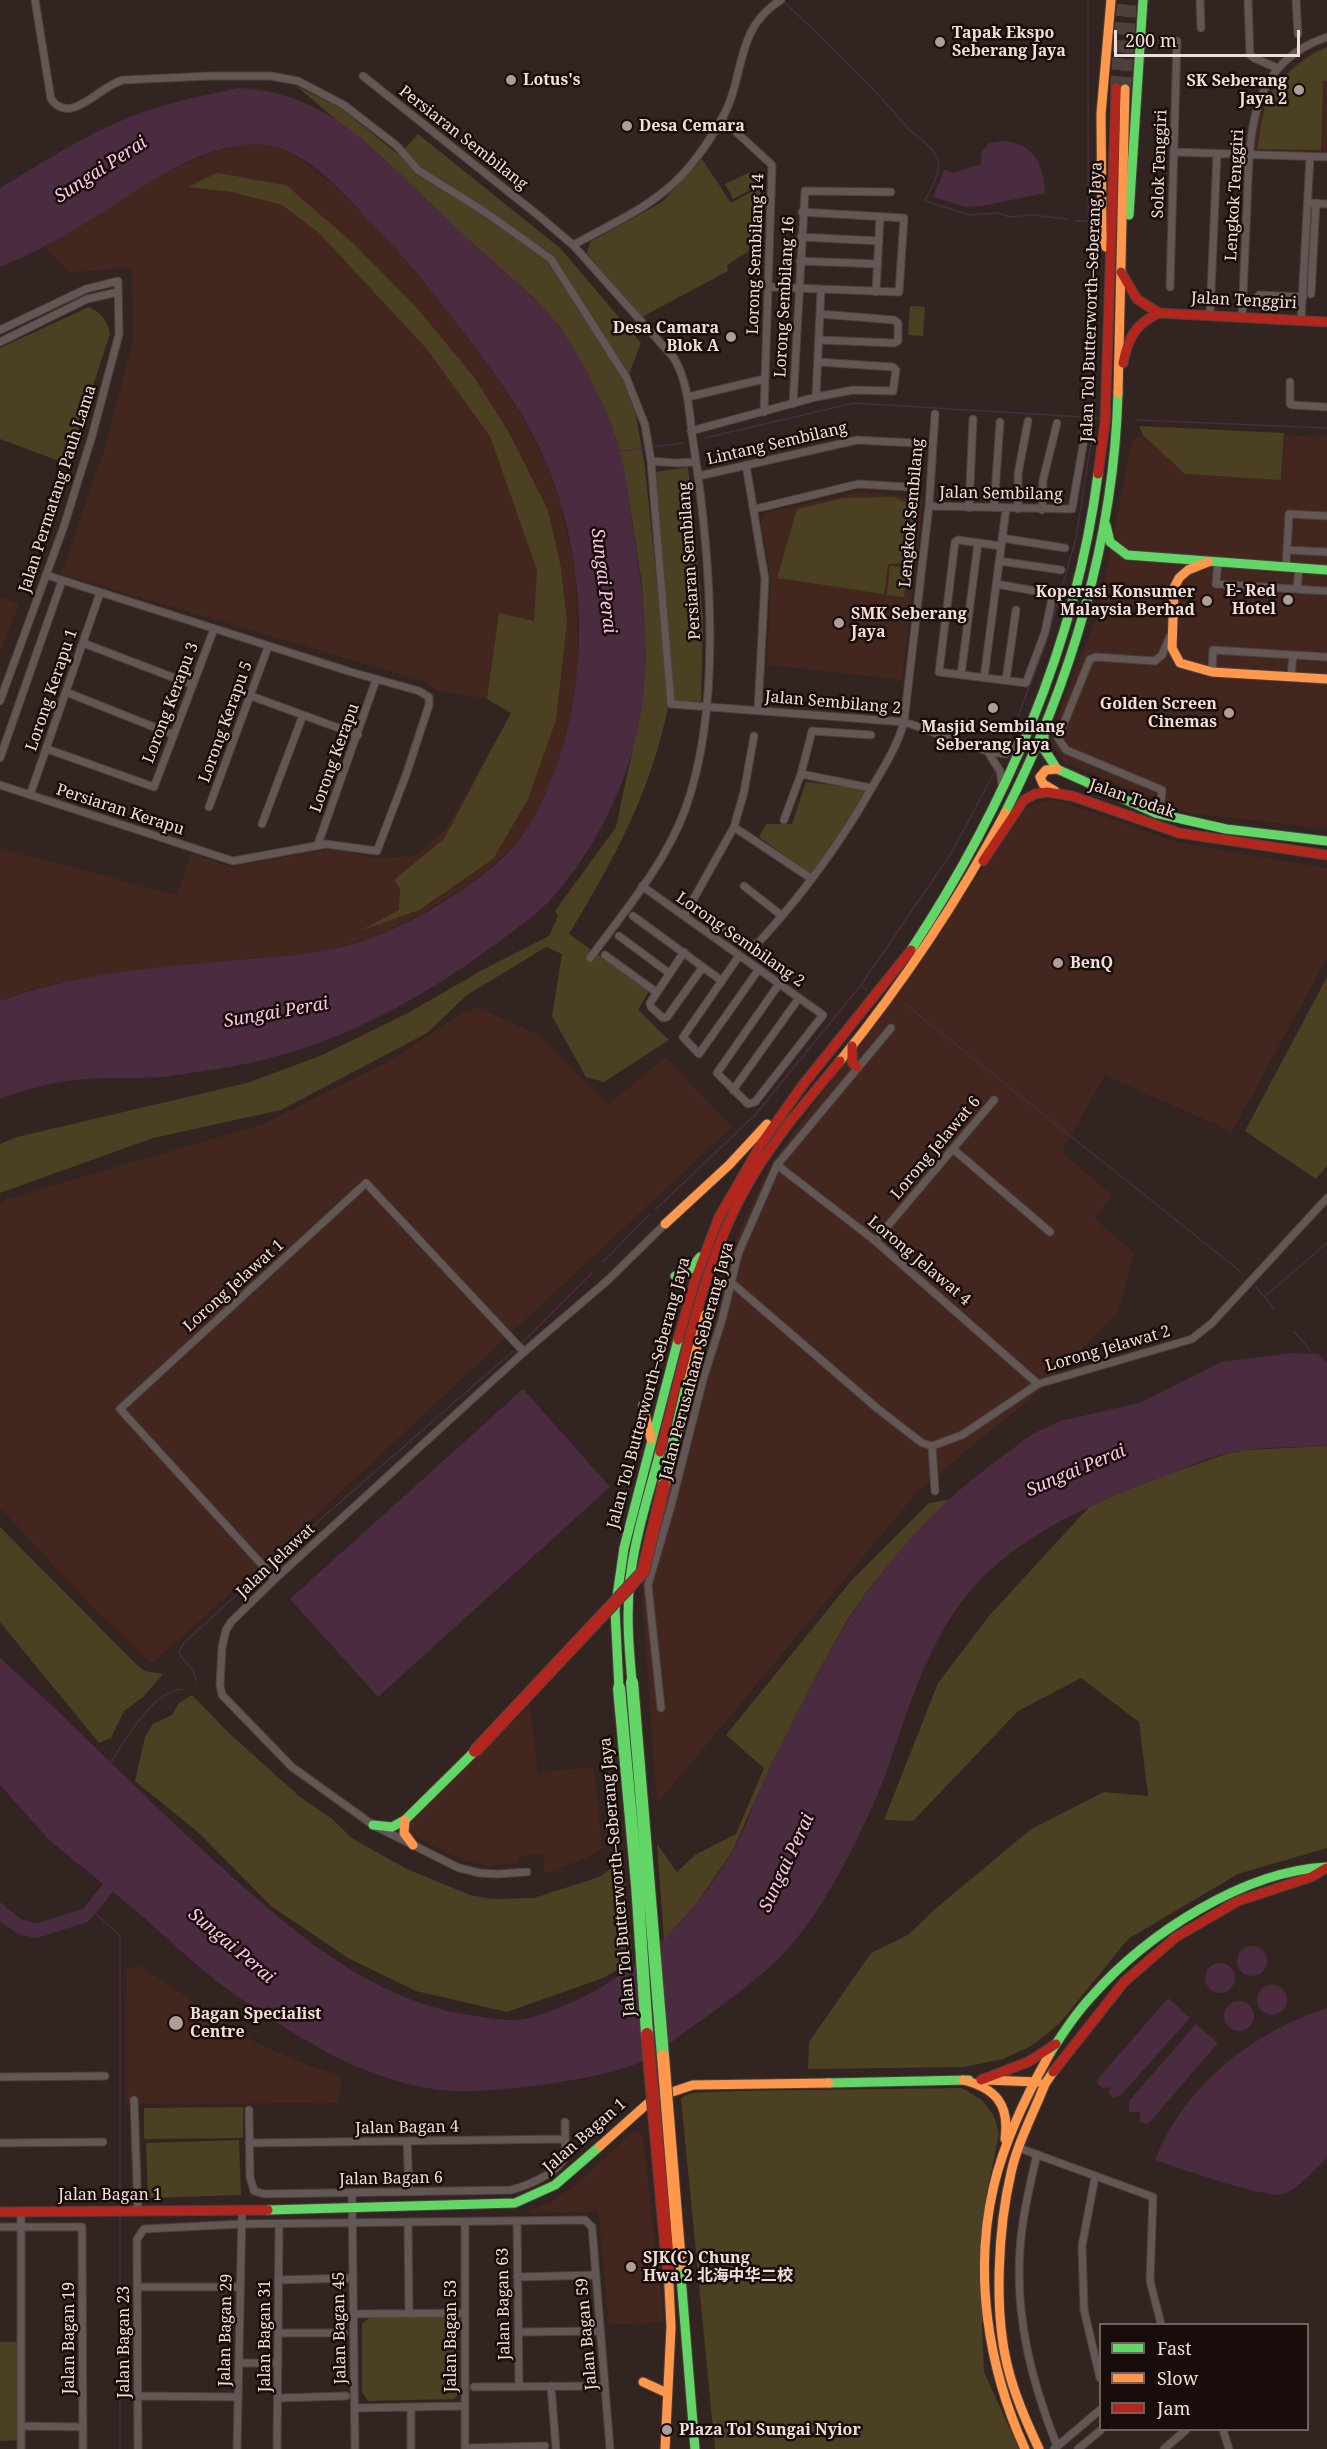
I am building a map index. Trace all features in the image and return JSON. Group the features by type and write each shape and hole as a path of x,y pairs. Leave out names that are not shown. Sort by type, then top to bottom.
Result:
{"main road":[{"path":"1101,0 1108,35"},
{"path":"1111,0 1101,114 1102,232 1116,264 1137,299 1159,312"},
{"path":"1116,264 1128,228 1143,0"},
{"name":"Jalan Tol Butterworth–Seberang Jaya","path":"695,2449 650,2071 637,1884 619,1688 615,1610 619,1576 651,1440 680,1331 734,1188 763,1141 802,1086 909,952 940,905 976,841 1031,726 1067,626 1098,488 1107,400 1116,264 1120,88"},
{"name":"Jalan Tol Butterworth–Seberang Jaya","path":"665,2449 674,2265 632,1682 628,1610 634,1550 713,1245 761,1163 802,1106 852,1046 914,964 969,879 1011,798 1045,723 1094,573 1105,517 1116,439 1119,377 1116,264"},
{"path":"1119,377 1133,330 1143,319 1159,312"},
{"name":"Jalan Tenggiri","path":"1159,312 1327,322"},
{"path":"1105,517 1110,542 1127,555 1327,570"},
{"path":"1213,562 1188,570 1176,583 1171,636 1174,655 1180,663 1212,672 1327,679"},
{"path":"1045,723 1044,749 1057,769 1046,770 1040,777 1042,784 1055,792"},
{"name":"Jalan Todak","path":"1057,769 1155,813 1226,829 1327,842"},
{"path":"969,879 994,848 1013,814 1024,800 1039,792 1055,792"},
{"name":"Jalan Todak","path":"1055,792 1179,833 1239,840 1255,845 1327,855"},
{"path":"1239,840 1292,844 1300,841 1301,838"},
{"path":"852,1046 852,1062 857,1067"},
{"path":"665,1224 729,1165 802,1086"},
{"path":"675,1276 687,1273 713,1245"},
{"path":"373,1826 392,1827 405,1820 475,1751 643,1572 688,1383 713,1245"},
{"path":"643,1405 651,1440"},
{"path":"405,1820 404,1833 413,1845"},
{"path":"1002,2158 1058,2043 1078,2012 1118,1969 1166,1930 1231,1893 1306,1866 1327,1867 1311,1877 1238,1901 1176,1937 1124,1982 1040,2083 1009,2179 1002,2222 1000,2314 1011,2378 1026,2424 1039,2449"},
{"path":"981,2080 1028,2062 1058,2043"},
{"path":"963,2080 985,2086 999,2101 1007,2129 989,2210 986,2289 989,2334 1004,2396 1025,2449"},
{"name":"Jalan Bagan 1","path":"0,2212 242,2211 515,2203 537,2196 560,2184 646,2104 668,2093 693,2085 963,2080 1040,2083"},
{"path":"657,2330 671,2327"},
{"path":"643,2382 667,2392"}],"street":[{"path":"35,0 51,99 55,105 64,109 76,107 112,82 210,76 271,76 298,81 344,105 397,146 418,170 544,253 561,275 626,377 645,425 651,461 696,462"},
{"path":"1200,0 1202,28"},
{"path":"1248,0 1250,55 1277,68"},
{"path":"1296,0 1298,34"},
{"path":"573,245 654,199 670,187 689,166 722,119 733,91 741,54 752,29 778,1"},
{"name":"Lengkok Tenggiri","path":"1242,317 1249,154 1259,100 1277,68 1297,51 1327,37"},
{"name":"Solok Tenggiri","path":"1170,287 1177,41"},
{"name":"Persiaran Sembilang","path":"363,76 540,216 573,245 674,358 684,380 699,476 711,617 706,705 695,777 685,810 667,846 642,886 590,958"},
{"name":"Lorong Sembilang 14","path":"722,119 772,165 764,412"},
{"path":"1174,152 1327,157"},
{"path":"1210,315 1217,154"},
{"path":"1310,157 1311,294"},
{"name":"Lorong Sembilang 16","path":"793,404 802,212 805,191 891,192"},
{"path":"1312,203 1327,204"},
{"path":"1301,320 1312,203"},
{"path":"769,287 899,292 905,220 903,218 802,212"},
{"path":"876,292 880,216"},
{"path":"801,237 879,241"},
{"path":"800,261 878,264"},
{"name":"Jalan Permatang Pauh Lama","path":"0,330 86,289 118,281 119,334 108,379 79,480 0,701"},
{"path":"816,396 821,289"},
{"path":"0,342 87,300 118,292"},
{"path":"1259,295 1304,297"},
{"path":"819,340 897,342 898,323 894,320 820,314"},
{"path":"691,431 816,396 853,390 894,389 896,368 818,362"},
{"path":"688,397 764,379"},
{"path":"1290,382 1290,404 1327,407"},
{"name":"Lengkok Sembilang","path":"722,927 754,946 812,879 856,818 900,737 904,722 929,506 935,414"},
{"path":"969,508 974,419"},
{"path":"1018,509 1018,474 1028,421"},
{"path":"994,508 1000,422"},
{"path":"1042,510 1043,480 1056,423"},
{"name":"Jalan Sembilang","path":"929,506 1072,509 1086,428"},
{"name":"Lintang Sembilang","path":"699,476 857,440 933,444"},
{"name":"Jalan Sembilang 2","path":"651,461 671,704 904,722 936,731 988,752"},
{"path":"746,465 765,579 758,710"},
{"path":"755,509 858,484 909,487"},
{"path":"984,678 1006,509"},
{"path":"1286,567 1289,514 1327,516"},
{"path":"996,584 1053,594 1050,615 1026,683 939,672 955,542 958,540 978,543 1002,542 1065,548"},
{"path":"961,675 978,543"},
{"path":"1287,550 1327,552"},
{"path":"999,561 1061,570"},
{"path":"1213,562 1216,584 1327,591"},
{"path":"1298,589 1299,567"},
{"path":"46,575 268,647 419,691 429,697 429,705 406,775 377,851 336,844 318,844"},
{"path":"0,758 62,581"},
{"name":"Lorong Kerapu 1","path":"30,795 100,593"},
{"path":"1006,680 1016,610"},
{"name":"Lorong Kerapu 3","path":"47,749 154,787 214,629"},
{"path":"1131,803 1153,806 1161,801 1162,790 1066,750 1058,738 1090,659 1096,657 1155,661 1162,655 1171,636"},
{"path":"83,643 193,685"},
{"name":"Lorong Kerapu 5","path":"209,807 268,647"},
{"path":"1212,672 1213,650 1327,657"},
{"path":"1292,677 1293,655"},
{"name":"Lorong Kerapu","path":"318,844 376,680"},
{"path":"66,692 174,735"},
{"path":"250,696 358,735"},
{"path":"262,824 303,715"},
{"path":"988,752 1006,754 1031,726"},
{"path":"784,820 801,774 813,730 871,735"},
{"path":"684,916 734,827 744,792 754,736"},
{"path":"988,752 1000,771 1002,786"},
{"path":"801,774 871,788"},
{"name":"Persiaran Kerapu","path":"0,785 232,861 318,844"},
{"path":"734,827 812,879"},
{"name":"Lorong Sembilang 2","path":"642,886 824,1015 752,1105 733,1090"},
{"path":"744,886 782,916"},
{"path":"633,916 722,981"},
{"path":"619,936 669,973"},
{"path":"684,952 650,1003 651,1007 663,1018 667,1017 703,967"},
{"path":"605,955 656,992"},
{"path":"740,956 683,1037 699,1054 759,969"},
{"path":"779,984 717,1073 733,1090 799,998"},
{"name":"Jalan Perusahaan Seberang Jaya","path":"660,1708 648,1585 732,1283 738,1254 777,1165 891,1028"},
{"name":"Lorong Jelawat 6","path":"875,1241 994,1100"},
{"path":"953,1149 1050,1232"},
{"name":"Lorong Jelawat 4","path":"777,1165 875,1241 1038,1384"},
{"name":"Lorong Jelawat 1","path":"275,1579 120,1409 366,1183 524,1352"},
{"name":"Lorong Jelawat 2","path":"932,1446 962,1435 1038,1384 1192,1339 1212,1323 1327,1198"},
{"name":"Jalan Jelawat","path":"527,1872 480,1873 459,1868 373,1826 347,1808 285,1761 225,1699 220,1691 222,1647 226,1630 275,1579 524,1352 608,1280 665,1224"},
{"path":"732,1283 878,1409 922,1443 932,1446 935,1491"},
{"path":"0,2078 105,2076"},
{"path":"134,2100 134,2211"},
{"name":"Jalan Bagan 6","path":"249,2110 250,2177 254,2191 264,2194 495,2191 521,2187 545,2176 565,2157 565,2122"},
{"name":"Jalan Bagan 4","path":"249,2143 565,2139"},
{"path":"407,2141 409,2191"},
{"path":"0,2143 103,2142"},
{"path":"1019,2148 1153,2198 1150,2281 1160,2323"},
{"path":"1037,2154 1020,2247 1022,2327 1031,2370 1055,2448 1099,2412"},
{"path":"1095,2177 1082,2246 1084,2310 1099,2370"},
{"name":"Jalan Bagan 45","path":"352,2193 355,2449"},
{"name":"Jalan Bagan 29","path":"237,2449 242,2211"},
{"path":"21,2212 21,2449"},
{"name":"Jalan Bagan 1","path":"139,2234 144,2229 241,2224 585,2220"},
{"name":"Jalan Bagan 59","path":"585,2220 592,2227 610,2449"},
{"name":"Jalan Bagan 53","path":"465,2222 465,2448"},
{"name":"Jalan Bagan 63","path":"517,2222 519,2387"},
{"path":"408,2223 409,2313"},
{"name":"Jalan Bagan 31","path":"277,2449 279,2224"},
{"path":"0,2227 21,2227"},
{"name":"Jalan Bagan 19","path":"21,2227 82,2227 83,2449"},
{"name":"Jalan Bagan 23","path":"138,2449 139,2234"},
{"path":"517,2277 596,2275"},
{"path":"278,2280 353,2278"},
{"path":"138,2287 240,2287"},
{"path":"353,2314 465,2313"},
{"path":"518,2332 600,2331"},
{"path":"278,2333 344,2333"},
{"path":"239,2363 278,2363"},
{"path":"551,2386 556,2449"},
{"path":"474,2387 604,2386"},
{"path":"138,2396 238,2397"},
{"path":"278,2398 346,2396"},
{"path":"355,2408 465,2406"},
{"path":"411,2407 411,2449"},
{"path":"21,2426 83,2427"},
{"path":"1078,2449 1100,2431"},
{"path":"1164,2449 1171,2446 1185,2431"},
{"path":"1223,2431 1229,2449"},
{"path":"465,2448 545,2446"}],"shaded area":[{"name":"SK Seberang Jaya 2","path":"1327,47 1327,153 1253,150 1262,103 1280,77 1310,53"},
{"name":"SK Seberang Jaya 2","path":"1327,47 1327,81 1323,81 1321,150 1257,149 1265,107 1274,88 1299,64"},
{"path":"296,86 342,109 399,155 418,134 560,248 641,343 629,374 645,468 669,703 652,766 630,823 602,878 569,934 649,991 638,1010 669,1040 604,1082 586,1077 552,1016 562,954 546,947 467,995 427,1033 281,1110 153,1138 0,1193 0,1144 17,1137 247,1083 320,1056 408,1013 484,969 549,936 558,916 555,911 616,827 641,710 646,659 642,584 626,481 617,441 585,371 560,327 533,297 389,164"},
{"path":"242,144 269,145 289,151 332,183 391,243 446,309 493,372 527,425 545,460 560,503 576,572 578,670 568,728 552,782 533,822 520,841 472,883 418,916 374,937 325,951 75,979 30,990 0,1001 0,848 177,895 191,853 231,867 336,848 371,858 415,856 445,830 511,713 487,699 438,691 426,682 61,574 105,448 133,339 132,268 69,272 45,247 164,173 216,151"},
{"path":"702,159 731,203 762,186 748,252 727,265 728,271 640,318 587,253 590,242 662,202"},
{"path":"750,172 758,186 733,199 725,184"},
{"path":"217,173 286,185 354,244 417,308 474,377 508,431 548,510 561,568 567,622 556,720 528,799 493,859 419,910 360,931 399,910 400,889 394,880 444,839 511,713 487,699 499,613 534,621 537,570 490,436 426,348 319,233 282,205 232,192 188,187"},
{"path":"910,306 925,307 923,336 908,335"},
{"path":"89,307 103,318 110,334 67,464 0,439 0,348"},
{"path":"1139,426 1284,433 1281,480 1185,474 1143,435"},
{"path":"1143,435 1186,474 1282,480 1285,435 1327,437 1327,482 1317,482 1327,483 1327,829 1189,813 1063,762 1049,740 1098,612 1132,440"},
{"path":"688,467 703,620 701,701 674,701 656,472"},
{"name":"SMK Seberang Jaya","path":"861,492 923,498 902,680 767,665 771,580 761,521 767,512"},
{"path":"894,497 916,507 910,563 888,564 884,594 777,578 797,509 844,498"},
{"path":"890,566 907,568 904,597 887,595"},
{"path":"0,597 19,604 0,653"},
{"path":"806,782 869,789 811,874 759,837 766,824 792,824"},
{"path":"1053,799 1180,843 1327,868 1327,958 1232,1132 1105,1075 1062,1152 1112,1195 1095,1219 1134,1253 1118,1313 1038,1392 919,1490 657,1804 642,1598 736,1238 770,1166 1027,807"},
{"path":"1327,977 1327,1166 1316,1179 1245,1131"},
{"path":"477,1007 537,1034 608,1105 665,1057 732,1127 259,1568 151,1664 87,1601 0,1508 0,1205 7,1199 266,1123 388,1062 455,1017"},
{"path":"1327,1446 1327,1848 1238,1874 1128,1939 1059,2024 1031,2046 1003,2059 964,2067 808,2069 809,2042 871,1953 908,1935 935,1909 1031,1829 1104,1792 1148,1796 1139,1722 1081,1678 1018,1711 913,1821 884,1820 938,1683 989,1616 1089,1507 1127,1489 1226,1454 1246,1450"},
{"path":"951,1499 895,1557 846,1622 772,1763 732,1852 697,1903 664,1940 657,1844 677,1872 695,1855 736,1834 764,1768 726,1735 851,1581 929,1503"},
{"path":"0,1527 137,1665 145,1671 163,1674 143,1697 124,1711 111,1738 99,1743 0,1622"},
{"path":"192,1695 230,1734 300,1797 331,1818 353,1839 407,1869 470,1895 492,1899 534,1898 599,1877 623,1860 633,1961 603,1978 507,2012 416,1991 348,1958 271,1906 200,1834 135,1781 145,1737 153,1724 172,1715 179,1703"},
{"path":"530,1705 538,1772 594,1767 602,1849 587,1858 544,1874 543,1854 519,1856 518,1863 488,1866 462,1860 410,1834 409,1822"},
{"name":"Bagan Specialist Centre","path":"141,1966 257,2043 342,2077 338,2103 125,2104 126,1970"},
{"path":"962,2088 982,2100 994,2116 999,2133 985,2203 982,2327 984,2372 1019,2449 715,2449 681,2098 692,2093 737,2091"},
{"path":"243,2107 243,2138 144,2139 144,2108"},
{"name":"SJK(C) Chung Hwa 2 北海中华二校","path":"633,2131 643,2136 664,2322 609,2325 598,2212 523,2213 551,2202 580,2181"},
{"path":"239,2140 241,2195 148,2198 146,2143"},
{"path":"454,2316 458,2323 459,2393 454,2399 368,2401 362,2392 362,2324 369,2318"},
{"path":"0,2342 17,2342 18,2440 0,2441"}],"water":[{"name":"Sungai Perai","path":"238,88 269,92 297,100 347,127 391,165 539,304 563,332 593,384 613,428 627,485 644,610 645,671 640,719 625,774 614,801 602,827 571,875 553,897 526,922 449,977 370,1021 288,1053 219,1069 166,1077 65,1081 0,1099 0,1001 61,983 123,972 325,951 369,939 388,931 427,912 463,889 509,852 529,826 551,781 571,714 579,640 574,566 568,530 558,494 538,445 522,415 503,387 427,286 353,204 311,165 280,148 264,145 242,145 197,157 155,179 61,237 0,267 0,188 47,159 113,124 170,104"},
{"path":"1003,141 1022,146 1035,157 1042,173 1045,193 982,206 966,207 933,197 944,170 953,173 981,164 982,151 989,143"},
{"name":"Sungai Perai","path":"1293,1353 1318,1354 1327,1363 1327,1446 1249,1450 1207,1459 1110,1498 1063,1520 1019,1547 999,1563 962,1601 934,1648 911,1700 884,1778 867,1818 837,1878 804,1929 775,1962 749,1984 666,2046 636,2064 567,2081 511,2088 460,2091 415,2086 377,2075 338,2058 240,1999 113,1892 88,1922 43,1936 35,1938 20,1935 0,1922 0,1902 21,1919 34,1923 41,1922 83,1909 103,1884 49,1840 0,1785 0,1658 239,1883 292,1928 348,1968 409,1999 476,2016 520,2020 561,2007 588,1995 636,1963 679,1924 698,1902 736,1845 784,1738 847,1622 895,1556 952,1497 1032,1434 1060,1421 1139,1403 1221,1362"},
{"path":"523,1389 610,1487 378,1697 290,1599"},
{"path":"1252,1946 1263,1950 1267,1961 1263,1972 1252,1976 1241,1972 1237,1961 1241,1950"},
{"path":"1220,1963 1231,1967 1235,1978 1231,1989 1220,1993 1209,1989 1205,1978 1209,1967"},
{"path":"1272,1985 1283,1989 1287,2000 1283,2011 1272,2015 1261,2011 1257,2000 1261,1989"},
{"path":"1168,1998 1190,2018 1121,2095 1113,2098 1109,2093 1110,2087 1099,2086 1097,2080"},
{"path":"1239,2001 1250,2005 1254,2016 1250,2027 1239,2031 1228,2027 1224,2016 1228,2005"},
{"path":"1327,2008 1327,2158 1301,2183 1284,2194 1275,2195 1221,2182 1155,2160 1184,2108 1224,2065 1273,2032"},
{"path":"1196,2024 1218,2043 1151,2121 1146,2124 1140,2122 1140,2112 1129,2112 1129,2101"}],"waterway":[{"path":"1007,745 1046,643 1076,538 1095,418 1088,204 1088,0"},
{"path":"783,1 846,61 934,153 938,169 925,201 970,215 997,213 1010,217 1033,215 1067,219"},
{"path":"1075,221 1089,221"},
{"path":"705,438 854,403 1098,418"},
{"path":"1136,420 1327,428"},
{"path":"650,447 682,443"},
{"path":"618,452 646,448"},
{"path":"656,1209 755,1115 861,985 952,852 995,771"},
{"path":"861,985 867,990"},
{"path":"905,1004 1241,1272"},
{"path":"603,1262 650,1214"},
{"path":"1264,1297 1327,1243"},
{"path":"522,1343 592,1273"},
{"path":"1256,1287 1274,1309"},
{"path":"1294,1332 1310,1352"},
{"path":"274,1560 513,1351"},
{"path":"196,1681 195,1675 182,1659 179,1651 184,1643 258,1575"},
{"path":"110,1764 131,1731 150,1708 160,1698 182,1689"},
{"path":"94,1912 120,1936 120,2208"},
{"path":"120,2216 120,2449"}],"tunnel":[{"path":"1116,88 1123,0"},
{"path":"1125,89 1131,0"}],"traffic: fast":[{"path":"1129,215 1143,0"},
{"path":"1005,813 1050,713 1085,609 1108,502 1115,448 1118,393"},
{"path":"911,950 977,839 1006,782 1032,722 1073,600 1088,538 1098,474"},
{"path":"1106,525 1110,542 1127,555 1327,570"},
{"path":"1044,731 1044,749 1057,769 1155,813 1226,829 1327,841"},
{"path":"675,1276 687,1273 700,1257"},
{"path":"619,1688 615,1610 624,1548 678,1340"},
{"path":"664,1485 688,1383"},
{"path":"632,1682 628,1618 630,1579 639,1531 660,1452"},
{"path":"632,1682 663,2056"},
{"path":"619,1688 637,1884 647,2034"},
{"path":"373,1825 392,1827 405,1820 475,1751"},
{"path":"1049,2055 1069,2024 1092,1996 1140,1950 1168,1929 1230,1893 1263,1880 1295,1871 1327,1867"},
{"path":"829,2083 969,2080"},
{"path":"268,2210 515,2203 555,2185 600,2146"},
{"path":"680,2264 695,2449"}],"traffic: slow":[{"path":"1106,247 1102,232 1101,114 1111,0"},
{"path":"1118,393 1125,89"},
{"path":"1208,562 1188,570 1179,578 1174,588 1172,648 1180,663 1212,672 1327,679"},
{"path":"1055,791 1043,784 1040,777 1046,770 1057,769"},
{"path":"840,1061 886,1002 928,941 968,878 1005,813"},
{"path":"665,1224 729,1165 767,1124"},
{"path":"688,1383 705,1315"},
{"path":"643,1405 651,1439"},
{"path":"405,1820 404,1833 413,1845"},
{"path":"1025,2449 1012,2418 993,2353 985,2286 985,2252 994,2185 1004,2151 1024,2102 1049,2055"},
{"path":"663,2056 680,2264"},
{"path":"1039,2449 1017,2397 1007,2364 1000,2319 999,2269 1003,2218 1014,2162 1021,2139 1045,2084 1053,2072"},
{"path":"963,2080 984,2088 998,2099 1005,2116 1005,2139"},
{"path":"986,2080 1038,2082"},
{"path":"600,2146 647,2104 693,2085 829,2083"},
{"path":"665,2449 671,2327 668,2266"},
{"path":"643,2382 667,2393"}],"traffic: jam":[{"path":"1098,474 1105,423 1116,88"},
{"path":"1121,272 1137,299 1159,313 1327,322"},
{"path":"1123,363 1127,346 1138,327 1159,313"},
{"path":"983,861 1024,800 1035,794 1047,792 1072,796 1179,833 1327,855"},
{"path":"678,1340 695,1280 719,1217 763,1141 802,1086 911,950"},
{"path":"852,1046 852,1062 857,1067"},
{"path":"660,1452 694,1320 715,1255 728,1224 764,1158 788,1124 840,1061"},
{"path":"475,1751 643,1572 664,1485"},
{"path":"1053,2072 1124,1982 1176,1937 1238,1901 1311,1877 1326,1868"},
{"path":"647,2034 668,2266"},
{"path":"981,2080 1028,2062 1056,2044"},
{"path":"0,2212 268,2210"}],"place":[{"name":"Tapak Ekspo Seberang Jaya","path":"940,42"},
{"name":"Lotus's","path":"511,80"},
{"name":"SK Seberang Jaya 2","path":"1299,90"},
{"name":"Desa Cemara","path":"627,126"},
{"name":"Desa Camara Blok A","path":"731,337"},
{"name":"E- Red Hotel","path":"1288,600"},
{"name":"Koperasi Konsumer Malaysia Berhad","path":"1207,601"},
{"name":"SMK Seberang Jaya","path":"839,623"},
{"name":"Masjid Sembilang Seberang Jaya","path":"993,708"},
{"name":"Golden Screen Cinemas","path":"1229,713"},
{"name":"BenQ","path":"1058,963"},
{"name":"Bagan Specialist Centre","path":"176,2023"},
{"name":"SJK(C) Chung Hwa 2 北海中华二校","path":"631,2267"},
{"name":"Plaza Tol Sungai Nyior","path":"667,2430"}]}
